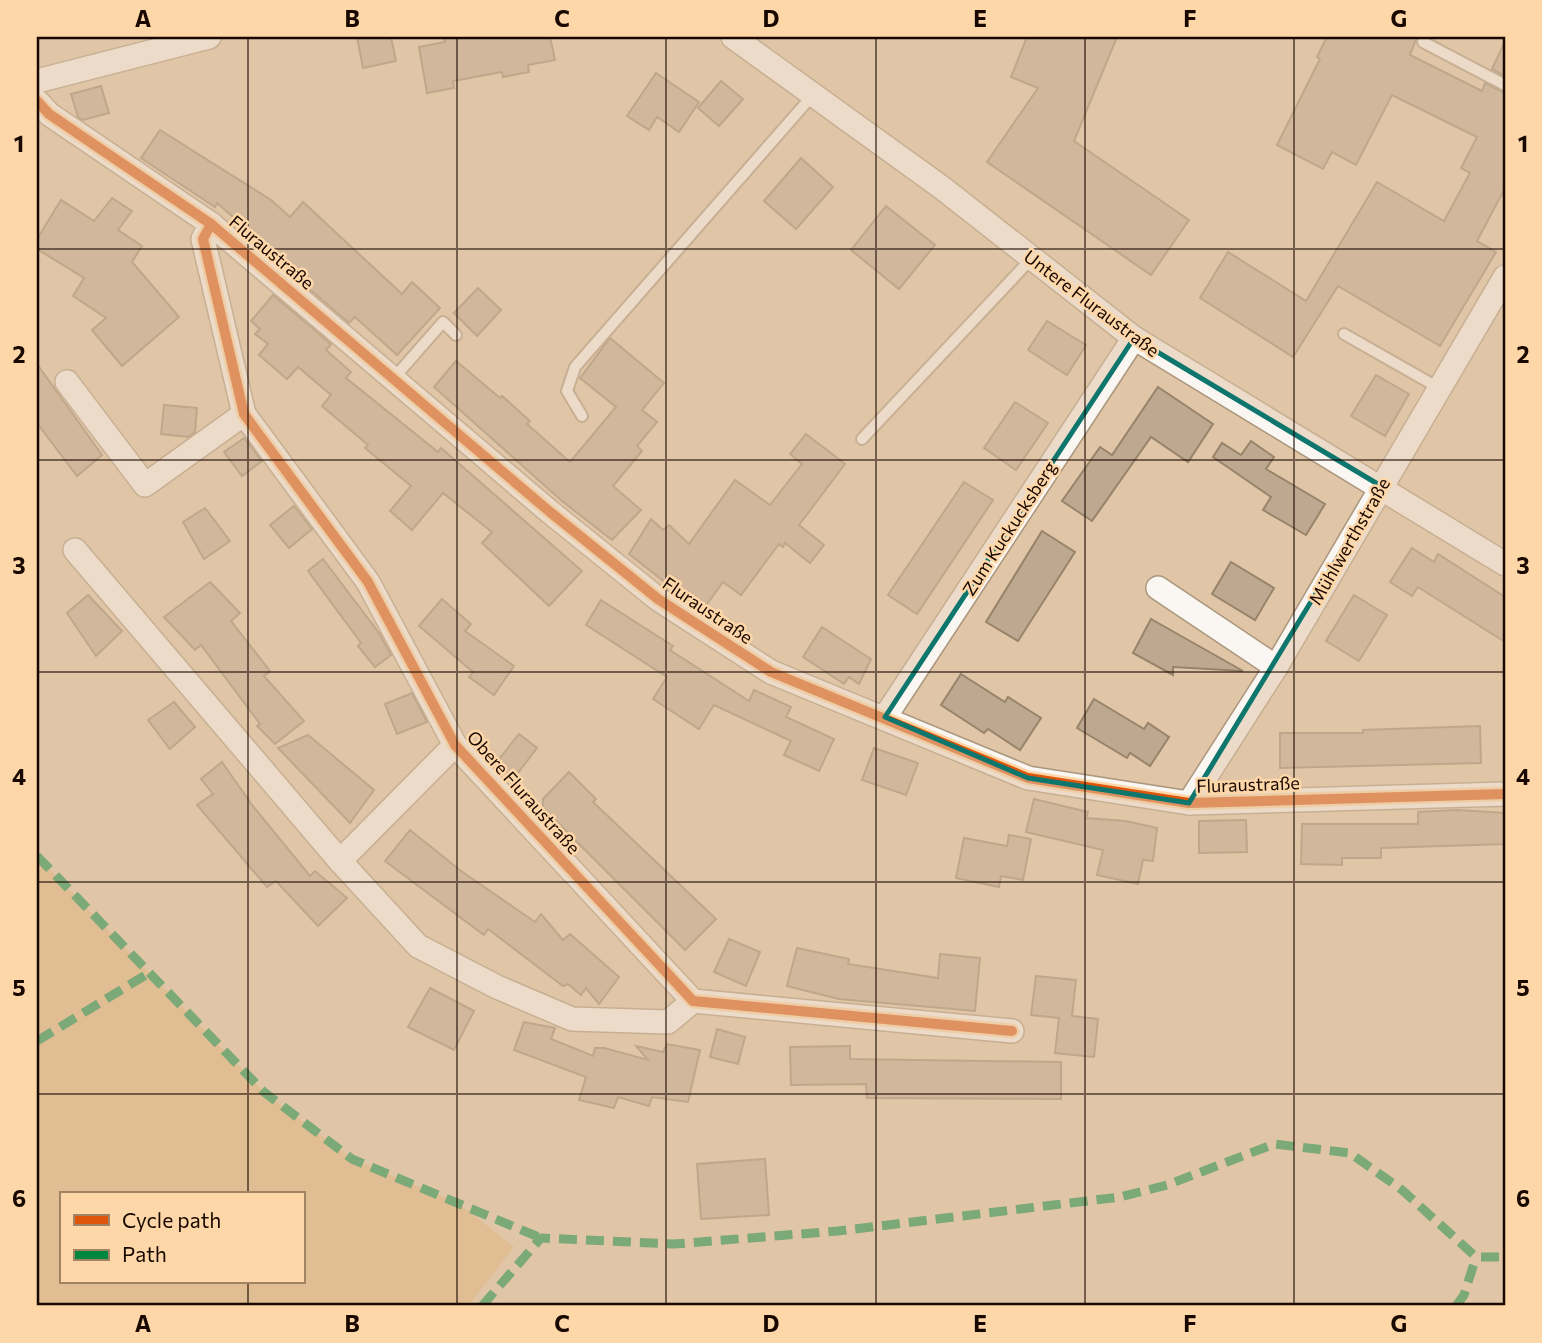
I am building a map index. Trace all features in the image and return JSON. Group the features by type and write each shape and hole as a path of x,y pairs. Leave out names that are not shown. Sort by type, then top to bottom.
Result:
{"street":[{"path":"37,81 209,37"},
{"name":"Untere Fluraustraße","path":"733,37 941,187 1134,338 1381,486 1505,564"},
{"name":"Fluraustraße","path":"37,102 49,114 211,224 550,512 658,599 771,672 1028,778 1189,803 1505,794"},
{"name":"Obere Fluraustraße","path":"211,224 203,239 244,414 368,582 455,745 693,1001"},
{"name":"Mühlwerthstraße","path":"1189,803 1276,667 1505,277"},
{"name":"Zum Kuckucksberg","path":"884,717 1134,338"},
{"path":"68,382 145,485 244,414"},
{"path":"75,550 340,861 418,946 497,987 572,1019 668,1022 693,1001 1012,1031"},
{"path":"1158,587 1276,667"},
{"name":"Obere Fluraustraße","path":"340,861 455,745"}],"lane":[{"path":"1423,42 1505,85"},
{"path":"582,416 567,391 575,368 812,96"},
{"path":"862,439 1031,258"},
{"path":"394,378 443,322 456,335"},
{"path":"1344,334 1439,388"}],"highlighted area":[{"path":"1134,338 1381,486 1189,803 1028,778 885,717"}],"shaded area":[{"path":"37,856 264,1092 352,1159 458,1203 514,1247 468,1306 37,1306"}],"building":[{"path":"357,37 391,37 396,61 363,68"},
{"path":"444,37 550,37 555,60 528,65 529,72 503,77 502,72 453,81 454,88 427,93 419,47 445,42"},
{"path":"1027,37 1117,37 1074,141 1189,220 1151,275 987,162 1038,88 1011,77"},
{"path":"1327,37 1417,37 1410,55 1482,91 1485,83 1505,93 1505,188 1477,241 1496,252 1440,346 1338,286 1293,357 1200,298 1228,252 1306,301 1377,182 1444,221 1470,173 1461,168 1477,137 1392,95 1356,165 1332,152 1323,169 1277,145 1320,59 1317,57"},
{"path":"1505,41 1505,76 1492,69"},
{"path":"656,73 699,102 679,132 657,117 649,130 627,116"},
{"path":"721,81 743,99 719,126 698,108"},
{"path":"101,86 109,113 83,120 78,117 71,94"},
{"path":"160,130 271,200 290,217 303,202 402,294 412,282 440,308 397,355 355,317 349,323 291,273 294,270 217,203 215,207 141,158"},
{"path":"801,158 833,187 796,229 764,201"},
{"path":"112,198 132,211 118,230 142,246 132,262 179,317 122,366 92,330 106,318 73,296 84,278 37,249 37,239 61,200 94,221"},
{"path":"886,206 935,245 899,289 851,250"},
{"path":"478,288 501,310 477,336 454,313"},
{"path":"273,295 331,344 326,350 351,372 346,378 438,452 441,448 582,571 549,606 482,543 492,532 443,493 412,530 390,511 411,486 365,448 368,445 322,406 331,395 298,367 287,379 259,355 268,344 255,334 260,329 251,321"},
{"path":"1047,321 1086,345 1067,375 1028,350"},
{"path":"610,338 664,383 642,410 657,422 637,446 642,451 613,486 641,510 612,540 562,501 434,387 456,361 500,398 502,396 530,421 527,424 570,462 616,407 580,378"},
{"path":"37,364 102,455 77,476 37,423"},
{"path":"1376,375 1409,394 1385,436 1351,416"},
{"path":"1158,387 1213,424 1188,462 1151,437 1092,521 1062,501 1100,447 1112,455"},
{"path":"1015,402 1048,423 1016,470 984,448"},
{"path":"164,405 197,408 195,432 188,437 161,434"},
{"path":"806,434 845,464 799,525 824,545 810,563 785,543 783,547 779,544 741,595 723,582 702,611 629,554 651,519 663,530 669,525 689,544 735,480 770,505 802,464 790,454"},
{"path":"244,438 262,461 242,476 224,452"},
{"path":"1251,441 1274,457 1266,469 1325,504 1306,535 1263,510 1271,497 1213,457 1222,443 1241,455"},
{"path":"964,482 993,500 917,614 888,595"},
{"path":"294,506 312,529 289,548 270,525"},
{"path":"205,508 230,541 204,559 183,522"},
{"path":"1042,531 1075,552 1018,641 986,622"},
{"path":"1412,548 1434,562 1438,554 1505,597 1505,642 1418,587 1412,596 1390,582"},
{"path":"323,559 379,633 391,655 375,667 358,646 361,643 308,571"},
{"path":"1231,562 1274,588 1255,620 1212,594"},
{"path":"210,582 240,613 231,621 270,671 264,676 304,721 275,744 257,726 260,724 201,645 195,650 164,617"},
{"path":"88,595 122,631 96,656 67,613"},
{"path":"1354,595 1387,615 1359,661 1326,641"},
{"path":"442,599 471,624 465,631 514,666 494,695 469,677 473,672 419,626"},
{"path":"601,600 673,646 670,650 749,701 754,690 791,707 786,717 834,739 819,771 784,755 791,741 714,705 699,729 653,699 667,677 586,625"},
{"path":"1151,619 1243,671 1173,667 1173,675 1133,653"},
{"path":"822,627 871,659 859,684 849,677 844,684 803,657"},
{"path":"961,674 1005,702 1008,697 1041,718 1020,750 988,729 984,733 941,705"},
{"path":"412,693 427,722 397,734 385,704"},
{"path":"1094,699 1144,729 1148,723 1169,737 1150,766 1130,753 1127,758 1077,728"},
{"path":"174,702 195,727 170,749 148,720"},
{"path":"1480,726 1481,763 1280,768 1280,733 1363,733 1363,730"},
{"path":"519,734 537,748 514,778 495,764"},
{"path":"308,735 374,790 350,823 278,748"},
{"path":"874,748 918,763 906,795 862,780"},
{"path":"222,762 252,805 310,876 315,871 347,898 318,926 276,881 267,887 197,805 213,794 201,779"},
{"path":"569,772 596,799 593,802 716,919 685,950 543,808 543,799"},
{"path":"1034,799 1088,812 1086,818 1126,821 1157,828 1153,861 1143,860 1138,884 1097,875 1103,850 1026,832"},
{"path":"1458,810 1505,813 1505,844 1381,848 1381,858 1342,858 1342,865 1301,864 1302,824 1418,824 1418,812"},
{"path":"1246,820 1247,852 1199,853 1199,821"},
{"path":"410,830 461,871 535,922 541,914 563,940 570,934 619,977 599,1004 586,988 581,995 568,984 563,986 488,929 484,935 385,861"},
{"path":"1009,835 1031,839 1023,880 1001,876 999,887 956,878 964,838 1007,846"},
{"path":"729,939 760,952 746,986 714,972"},
{"path":"797,948 849,959 848,964 938,978 940,954 980,958 975,1011 839,999 787,986"},
{"path":"1036,976 1076,980 1072,1016 1098,1019 1094,1057 1055,1053 1059,1018 1031,1015"},
{"path":"430,988 474,1011 454,1050 408,1027"},
{"path":"524,1022 555,1028 551,1039 593,1056 595,1048 648,1060 636,1046 663,1052 667,1044 700,1050 688,1102 652,1097 649,1106 618,1097 614,1108 579,1100 586,1077 514,1050"},
{"path":"717,1029 745,1037 738,1064 710,1057"},
{"path":"850,1046 850,1059 1061,1062 1061,1099 867,1098 866,1084 791,1085 790,1047"},
{"path":"765,1159 769,1215 701,1219 697,1164"}],"marked path":[{"path":"37,856 264,1092 352,1159 541,1238"},
{"path":"37,1041 149,973"},
{"path":"482,1306 541,1238 674,1244 838,1231 1120,1197 1167,1185 1274,1144 1350,1153 1402,1190 1476,1257 1505,1257"},
{"path":"1456,1306 1464,1295 1476,1257"}],"cycle path":[{"path":"37,101 49,114 211,224 550,512 658,599 771,672 1028,778 1189,803 1505,794"},
{"path":"211,224 203,239 244,414 368,582 455,745 693,1001 1012,1031"}]}
